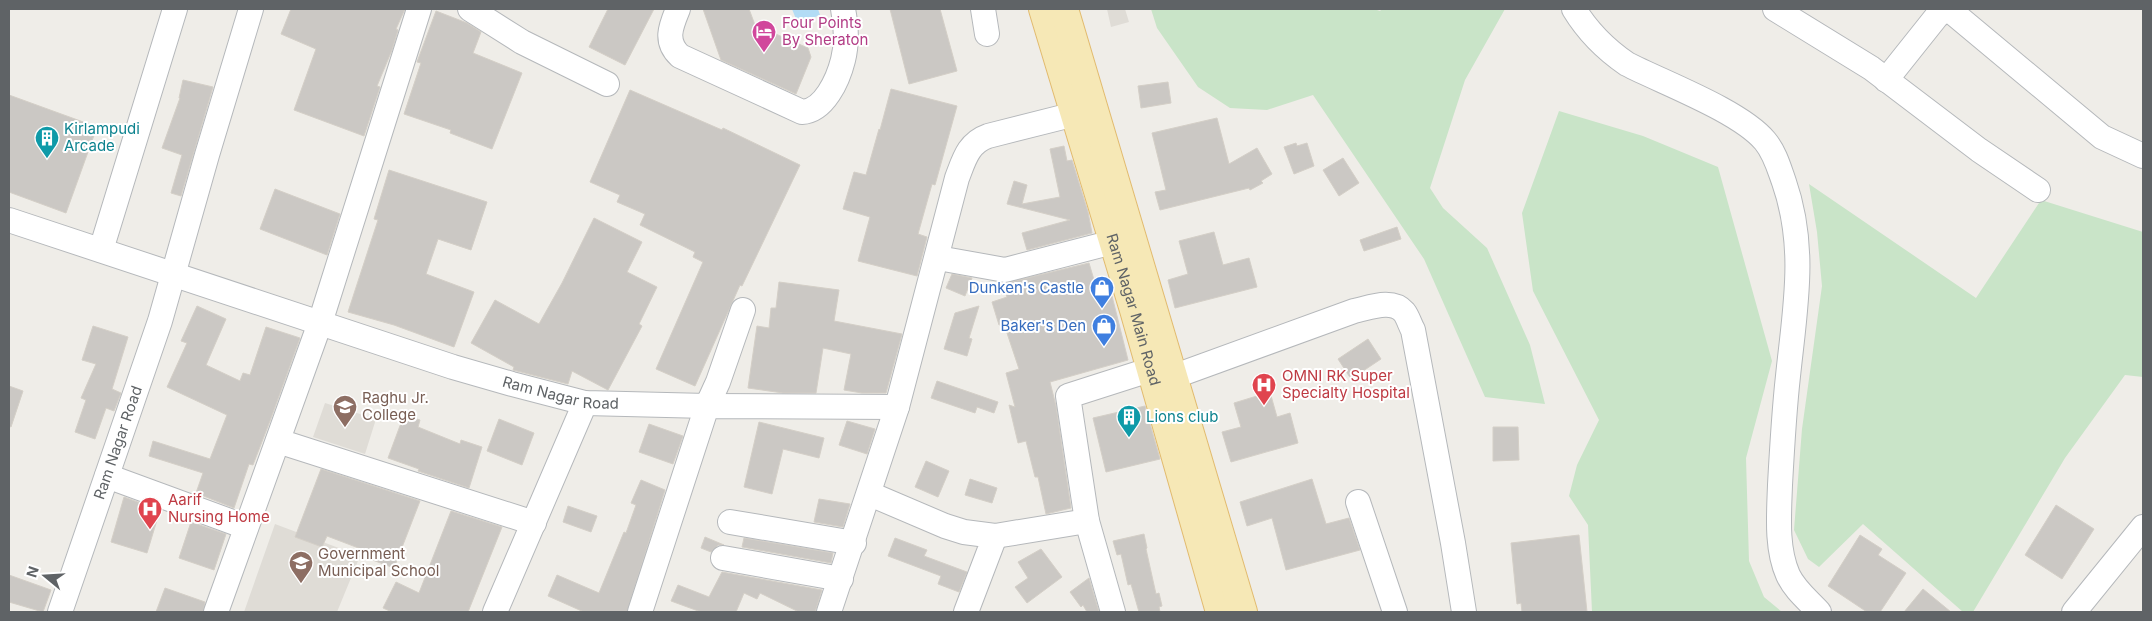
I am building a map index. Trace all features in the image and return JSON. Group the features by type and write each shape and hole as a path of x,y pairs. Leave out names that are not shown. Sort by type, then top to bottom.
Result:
{"main road":[{"name":"Ram Nagar Main Road","path":"1043,9 1084,112 1113,242 1162,373 1220,612"},
{"path":"1064,9 1084,112 1162,373 1243,612"}],"street":[{"path":"101,250 175,9"},
{"name":"Ram Nagar Road","path":"60,612 175,274 207,155 251,9"},
{"path":"216,612 320,323 419,9"},
{"path":"470,9 522,42 607,84"},
{"path":"678,9 670,34 673,49 680,56 802,112 811,111 820,105 828,95 843,61 845,47 843,9"},
{"path":"984,9 987,34"},
{"path":"1574,9 1597,40 1615,56 1627,64 1739,120 1764,140 1773,152 1789,195 1795,220 1799,268 1782,433 1780,539 1788,574 1797,589 1819,612"},
{"path":"1775,9 1871,68 1979,150 2038,190"},
{"path":"1886,80 1937,16 1945,10 1959,18 2102,137 2143,156"},
{"path":"829,612 854,543 897,407 938,258 957,178 968,150 977,140 1084,112"},
{"name":"Ram Nagar Road","path":"9,220 453,367 585,403 897,407"},
{"path":"938,258 1005,270 1113,242"},
{"path":"1113,612 1087,521 1068,396 1162,373 1354,311 1384,304 1396,306 1404,312 1412,330 1453,543 1464,612"},
{"path":"640,612 707,406 718,382 743,310"},
{"path":"495,612 585,403"},
{"path":"278,441 534,523"},
{"path":"107,476 246,527"},
{"path":"870,494 944,526 964,532 995,536 1087,521"},
{"path":"1358,502 1396,612"},
{"path":"730,522 854,543"},
{"path":"2074,612 2143,526"},
{"path":"966,612 995,536"},
{"path":"723,558 841,579"}],"shaded area":[{"path":"1107,9 1125,9 1129,22 1111,27"},
{"name":"Raghu Jr. College","path":"325,403 376,419 365,454 313,437"},
{"name":"Government Municipal School","path":"275,524 360,556 337,612 244,612"}],"green space":[{"path":"1151,9 1374,9 1380,11 1382,9 1505,9 1465,80 1430,188 1443,208 1487,248 1530,345 1545,404 1485,397 1424,259 1313,95 1267,110 1230,108 1198,87 1157,28"},
{"path":"1559,111 1643,136 1718,167 1772,361 1746,458 1749,561 1764,597 1782,612 1592,612 1588,525 1569,496 1577,465 1599,420 1533,291 1522,213"},
{"path":"1809,184 1976,298 2041,200 2143,232 2143,377 2125,375 2065,458 1973,612 1963,612 1863,524 1819,567 1808,559 1794,530 1802,429 1822,286 1817,232"}],"water":[{"path":"792,9 818,9 820,15 798,24"}],"building":[{"path":"291,9 405,9 396,29 398,30 392,50 377,86 380,87 364,136 294,110 316,49 281,34"},
{"path":"608,9 654,9 625,65 589,47"},
{"name":"Four Points By Sheraton","path":"703,9 749,9 755,25 808,48 811,57 796,94 721,60"},
{"path":"890,9 940,9 957,71 909,84"},
{"path":"436,11 467,23 481,32 473,53 522,73 492,149 450,133 451,130 404,114 421,63 417,62"},
{"path":"183,80 213,87 181,196 171,193 182,155 162,148 180,98"},
{"path":"1168,82 1171,103 1141,108 1138,86"},
{"path":"891,89 957,106 935,185 932,184 918,234 927,237 917,276 858,261 870,217 843,209 854,172 866,175"},
{"path":"630,90 722,130 723,128 800,165 742,286 740,285 695,386 656,369 703,262 693,257 695,252 640,225 645,214 617,202 620,195 590,182"},
{"name":"Kirlampudi Arcade","path":"9,95 97,127 66,213 9,192"},
{"path":"1217,118 1229,164 1257,148 1272,174 1261,181 1263,183 1250,190 1249,188 1160,210 1155,192 1166,190 1152,133"},
{"path":"1296,143 1297,146 1307,143 1314,166 1294,174 1284,147"},
{"path":"1064,146 1067,161 1072,160 1088,212 1092,233 1027,250 1022,233 1070,220 1007,204 1014,181 1027,185 1022,204 1060,197 1050,149"},
{"path":"1343,158 1359,183 1339,196 1323,170"},
{"path":"389,170 487,202 471,250 438,239 426,274 474,292 454,347 394,325 348,312 378,220 374,219"},
{"path":"275,189 340,214 327,255 260,229"},
{"path":"594,218 642,242 627,272 657,287 639,324 642,326 608,390 572,371 568,384 513,370 514,367 471,343 495,300 539,324 562,283"},
{"path":"1397,227 1401,239 1364,251 1360,240"},
{"path":"1214,232 1223,265 1249,258 1257,287 1175,308 1168,280 1188,274 1179,241"},
{"path":"1089,263 1100,300 1112,296 1128,360 1050,382 1056,406 1071,508 1046,514 1038,477 1035,477 1026,441 1018,443 1009,405 1015,407 1006,373 1019,369 1004,324 999,325 992,302 1007,297 1002,284"},
{"path":"952,274 972,278 965,296 946,288"},
{"path":"779,282 839,290 834,321 902,334 886,393 862,393 844,390 851,354 823,348 816,393 783,393 748,388 757,326 769,328 771,308 776,308"},
{"path":"197,306 226,319 206,365 240,381 243,373 250,375 266,327 300,338 253,465 249,464 234,508 196,493 203,473 149,456 153,441 210,459 227,415 167,387 187,343 181,341"},
{"path":"979,306 969,338 972,339 967,356 944,349 955,313"},
{"path":"93,326 128,337 112,389 121,393 114,411 106,408 95,439 75,432 86,400 81,398 96,364 82,360"},
{"path":"1368,339 1381,359 1351,379 1338,359"},
{"path":"937,381 998,402 994,413 977,407 975,413 931,398"},
{"path":"9,386 23,391 11,427 9,426"},
{"path":"1270,392 1277,417 1290,413 1298,443 1231,462 1222,432 1241,427 1234,403"},
{"name":"Lions club","path":"1145,406 1160,459 1106,472 1093,418"},
{"path":"404,415 420,420 418,427 460,444 461,440 482,447 469,488 418,471 419,469 388,458"},
{"path":"499,419 534,433 522,465 487,451"},
{"path":"847,421 875,429 867,454 839,445"},
{"path":"759,422 824,438 819,458 783,449 772,494 744,487"},
{"path":"649,424 683,436 673,464 639,452"},
{"path":"1493,427 1518,427 1519,460 1493,461"},
{"path":"926,461 949,471 938,497 915,487"},
{"path":"321,469 420,501 394,568 367,558 369,552 327,536 322,547 295,537"},
{"path":"970,479 997,488 992,503 965,495"},
{"path":"1312,479 1326,524 1349,518 1360,550 1286,570 1272,518 1247,526 1240,502"},
{"path":"641,480 665,490 627,612 584,612 548,596 557,575 599,593 624,532 626,533 636,505 631,503"},
{"path":"124,497 160,510 147,553 111,542"},
{"path":"819,499 850,504 843,527 814,522"},
{"path":"2056,505 2094,529 2062,579 2025,555"},
{"path":"568,506 597,516 591,532 563,522"},
{"path":"451,511 502,527 468,612 392,612 383,608 396,582 419,593"},
{"path":"191,522 226,534 214,570 179,558"},
{"path":"1144,534 1156,594 1159,593 1162,606 1159,607 1160,612 1139,612 1131,584 1128,585 1121,554 1117,555 1113,541"},
{"path":"1579,535 1587,612 1522,612 1521,603 1517,604 1511,543"},
{"path":"1860,535 1882,549 1878,555 1906,573 1880,612 1867,612 1828,586"},
{"path":"705,537 724,545 718,545 711,552 701,548"},
{"path":"744,538 833,553 831,563 742,547"},
{"path":"895,538 927,550 924,556 967,572 959,592 938,584 941,576 888,556"},
{"path":"1041,549 1062,577 1027,603 1015,587 1028,578 1018,562"},
{"path":"722,572 822,590 815,612 799,612 760,593 757,599 744,593 736,612 701,612 671,601 678,585 709,597"},
{"path":"9,575 51,590 43,612 9,602"},
{"path":"1089,578 1099,612 1087,612 1070,592"},
{"path":"165,588 205,602 203,612 156,612"},
{"path":"1923,589 1951,612 1904,612"}],"place":[{"name":"Four Points By Sheraton","path":"764,53"},
{"name":"Kirlampudi Arcade","path":"47,159"},
{"name":"Dunken's Castle","path":"1102,309"},
{"name":"Baker's Den","path":"1104,347"},
{"name":"OMNI RK Super Specialty Hospital","path":"1264,406"},
{"name":"Raghu Jr. College","path":"345,428"},
{"name":"Lions club","path":"1129,438"},
{"name":"Aarif Nursing Home","path":"150,530"},
{"name":"Government Municipal School","path":"301,584"}]}
